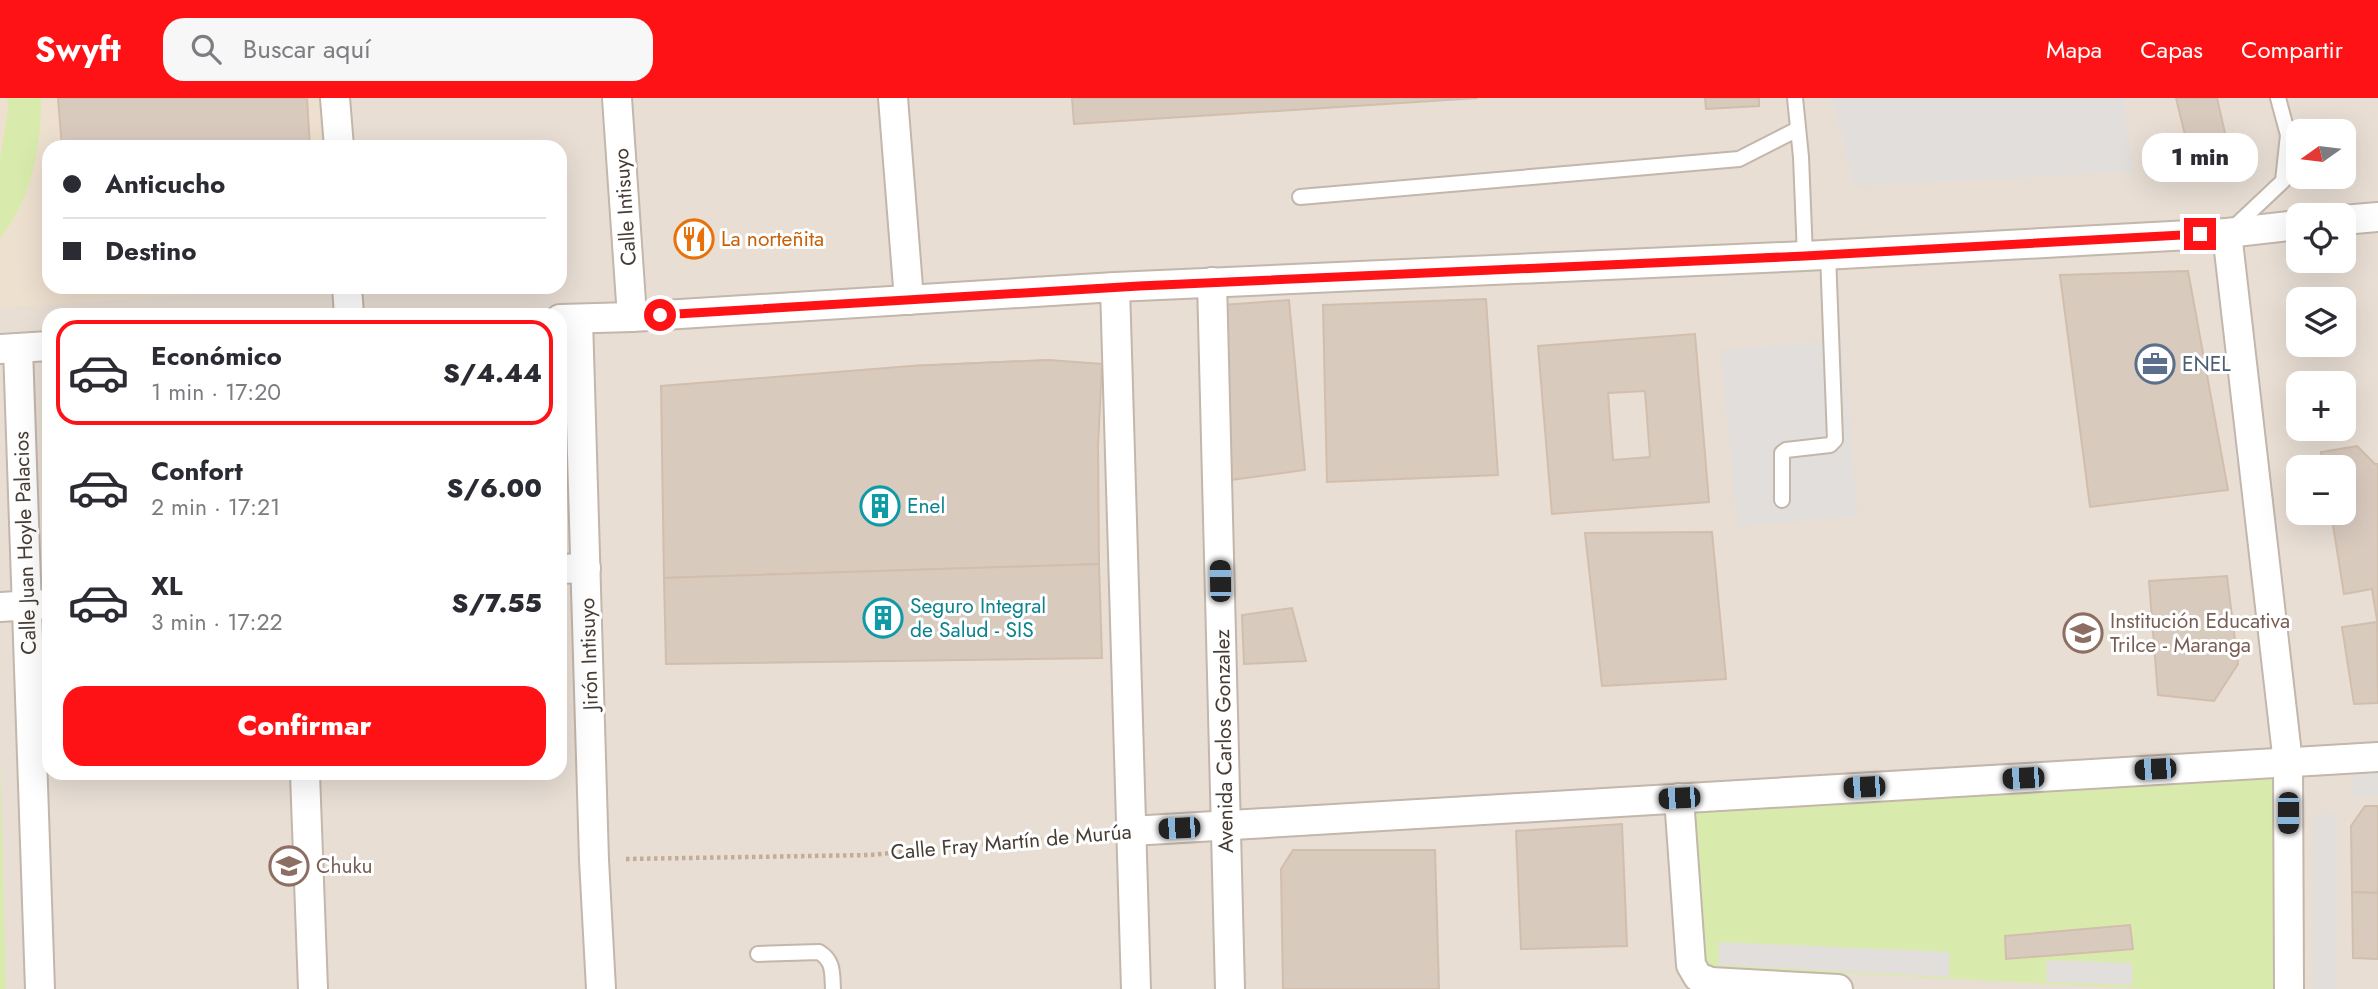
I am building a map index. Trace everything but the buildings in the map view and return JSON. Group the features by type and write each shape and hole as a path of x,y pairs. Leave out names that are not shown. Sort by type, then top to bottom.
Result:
{"street":[{"path":"335,98 338,140"},
{"name":"Calle Intisuyo","path":"617,98 632,317"},
{"path":"893,98 909,300"},
{"path":"2356,219 2378,217"},
{"path":"569,319 1115,287 2227,233 2286,226"},
{"path":"2227,233 2288,763 2289,989"},
{"name":"Avenida Carlos Gonzalez","path":"1212,282 1230,989"},
{"path":"1115,287 1136,989"},
{"name":"Jirón Intisuyo","path":"569,319 573,569 601,989"},
{"path":"9,348 42,346"},
{"name":"Calle Juan Hoyle Palacios","path":"9,348 25,606 40,989"},
{"name":"Calle Fray Martín de Murúa","path":"1131,831 2378,757"},
{"path":"305,780 313,989"},
{"path":"1679,798 1691,965 1698,977 1710,982 1838,989"}],"lane":[{"path":"1782,500 1782,453 1786,450 1830,444 1835,440 1816,255 1795,98"},
{"path":"2227,233 2283,181 2288,135 2278,98"},
{"path":"1300,197 1739,159 1798,129"},
{"path":"758,954 819,952 825,955 832,965 833,989"}],"path":[{"name":"Calle Fray Martín de Murúa","path":"594,860 870,855 1131,831"}],"shaded area":[{"path":"0,98 2378,98 2378,989 0,989"},
{"path":"0,98 318,98 321,140 42,140 42,294 203,294 0,308"},
{"path":"1832,98 2124,98 2133,172 1854,186"},
{"path":"1842,340 1858,516 1737,527 1721,350"},
{"path":"2378,770 2378,796 2353,797 2352,771"},
{"path":"2337,814 2337,989 2313,989 2313,815"},
{"path":"1719,942 1950,952 1949,977 1718,965"},
{"path":"2047,960 2132,963 2132,985 2046,982"}],"green space":[{"path":"7,98 41,98 41,116 27,190 11,223 0,238 0,159 8,109"},
{"path":"0,755 6,989 0,989"},
{"path":"2275,774 2273,989 2148,989 1705,966 1693,808"}],"place":[{"name":"La norteñita","path":"694,239"},
{"name":"ENEL","path":"2155,364"},
{"name":"Enel","path":"880,506"},
{"name":"Seguro Integral de Salud - SIS","path":"883,618"},
{"name":"Institución Educativa Trilce - Maranga","path":"2083,633"},
{"name":"Chuku","path":"289,866"}],"route":[{"path":"660,315 1139,286 1805,256 2200,234"}]}
